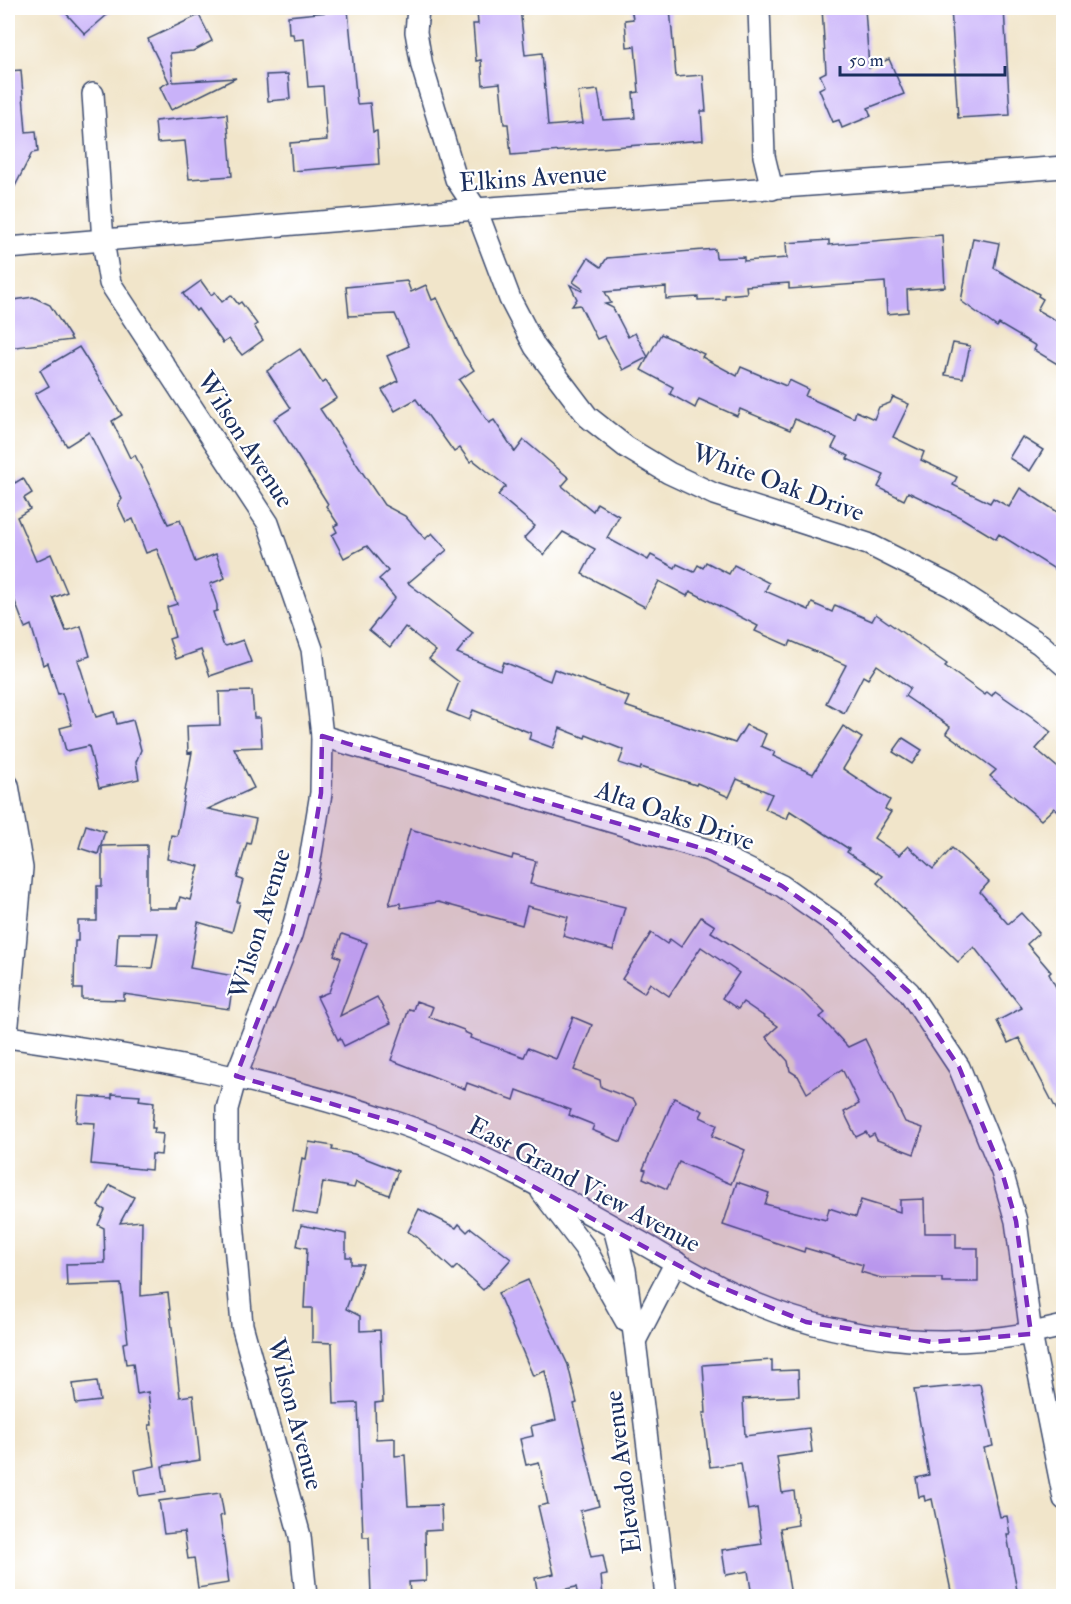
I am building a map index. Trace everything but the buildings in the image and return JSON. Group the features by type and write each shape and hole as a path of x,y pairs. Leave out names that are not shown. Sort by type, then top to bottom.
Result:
{"street":[{"name":"White Oak Drive","path":"418,8 416,32 422,66 456,179 476,209 510,299 535,346 588,417 626,447 669,473 714,494 868,544 951,586 1040,644 1064,664"},
{"path":"759,8 764,156 772,189"},
{"name":"Wilson Avenue","path":"93,94 103,241 110,283 268,523 312,649 322,736 321,793 308,872 291,935 236,1076 227,1109 227,1151 242,1325 300,1536 306,1596"},
{"name":"Elkins Avenue","path":"8,248 476,209 1064,167"},
{"name":"Alta Oaks Drive","path":"322,736 711,851 782,886 836,924 909,992 959,1067 1002,1172 1016,1221 1031,1334 1064,1499"},
{"path":"8,785 22,868 8,1024"},
{"name":"East Grand View Avenue","path":"8,1037 126,1053 236,1076 401,1124 466,1150 532,1182 676,1263 756,1304 806,1322 896,1340 932,1342 1031,1334 1064,1326"},
{"name":"Elevado Avenue","path":"532,1182 585,1248 615,1298 635,1341"},
{"name":"Elevado Avenue","path":"614,1228 625,1270 666,1596"},
{"path":"635,1341 676,1263"}],"highlighted area":[{"path":"322,736 711,851 782,886 836,924 909,992 959,1067 1002,1172 1016,1221 1031,1334 932,1342 806,1322 709,1282 466,1150 401,1124 236,1076 291,935 308,872 321,793"}]}
